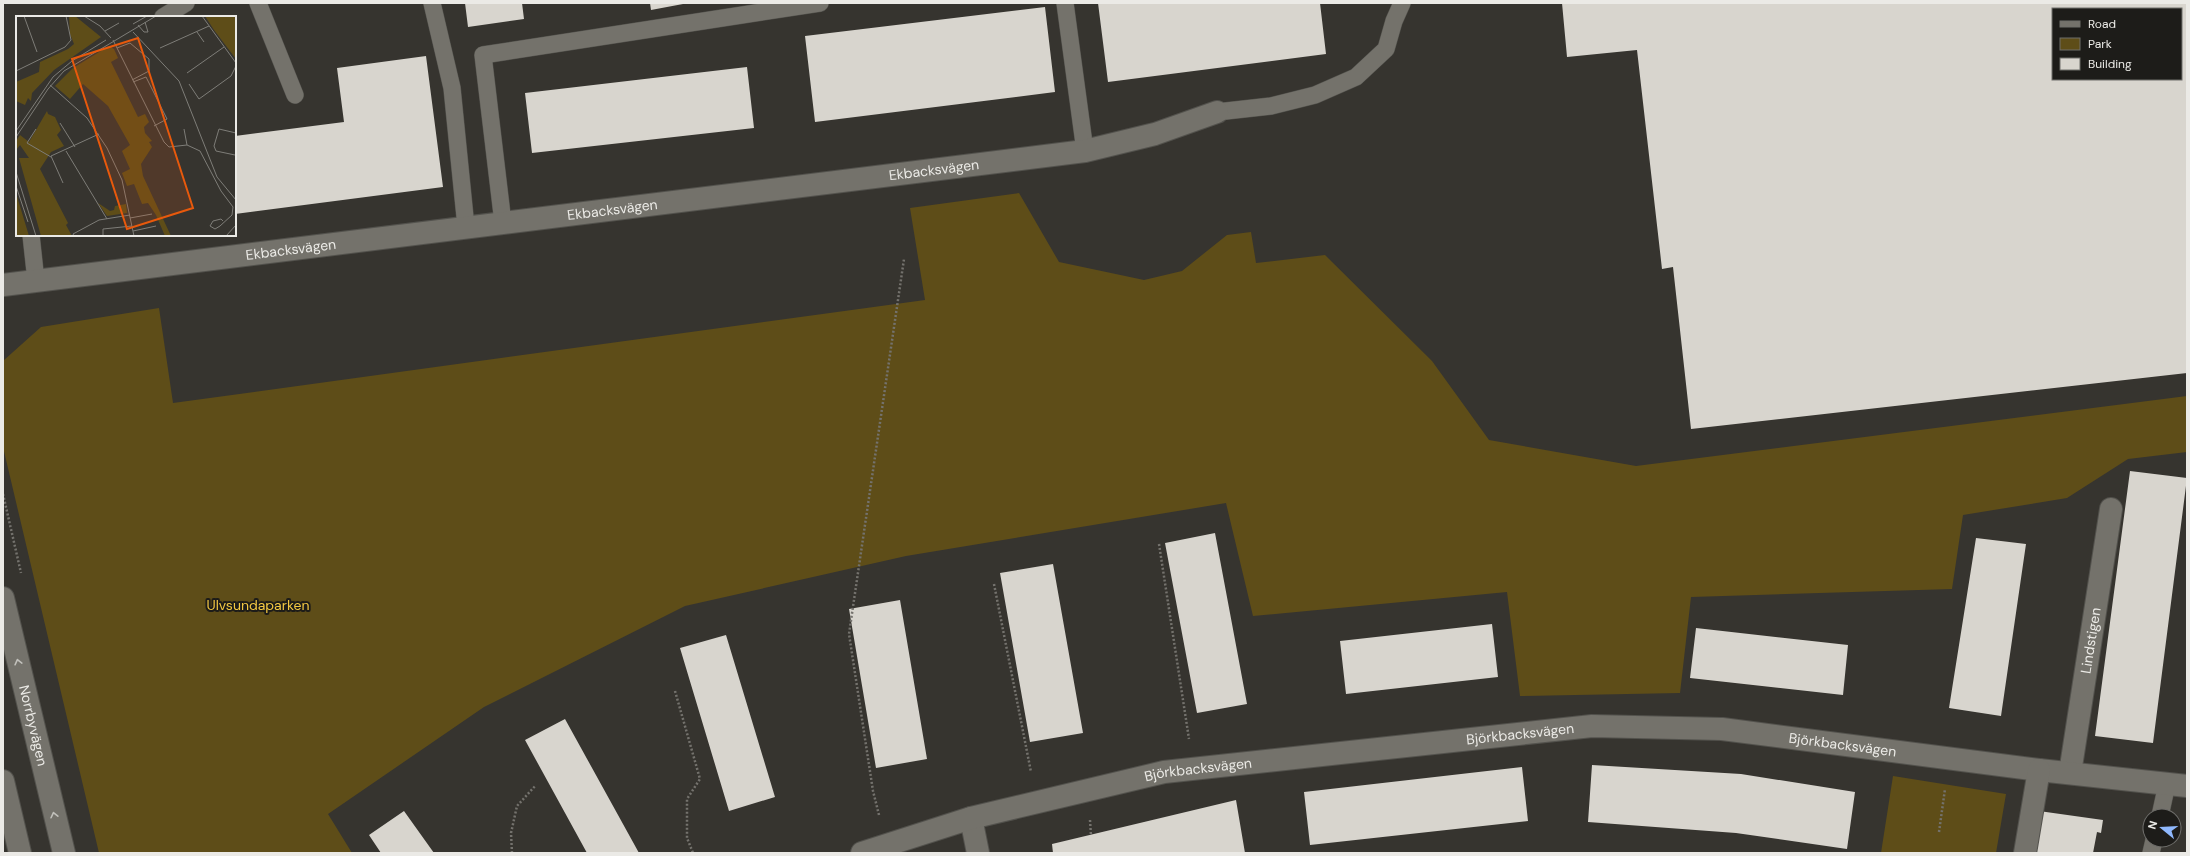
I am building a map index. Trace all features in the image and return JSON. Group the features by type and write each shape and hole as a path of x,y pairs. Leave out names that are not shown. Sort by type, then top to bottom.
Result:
{"street":[{"name":"Ekbacksvägen","path":"3,285 1085,151 1156,134 1217,112"},
{"name":"Lindstigen","path":"2070,773 2111,509"},
{"name":"Norrbyvägen","path":"3,598 64,853"},
{"name":"Björkbacksvägen","path":"862,853 971,818 1164,772 1592,726 1722,729 2039,770 2177,785"},
{"path":"2025,853 2039,770"},
{"path":"3,780 20,853"},
{"path":"971,818 978,853"}],"lane":[{"path":"165,16 186,3"},
{"path":"258,3 294,95"},
{"path":"432,3 452,88 466,227"},
{"path":"503,223 483,55 820,3"},
{"path":"1065,3 1085,151"},
{"path":"1217,112 1271,106 1315,95 1356,77 1386,49 1394,21 1402,3"},
{"path":"31,236 36,282"},
{"path":"2164,808 2177,785"}],"path":[{"path":"887,845 873,791 849,634 904,259"},
{"path":"1160,544 1189,738"},
{"path":"994,584 1036,802"},
{"path":"675,691 700,779 688,799 687,838 693,853"},
{"path":"1940,832 1950,758"},
{"path":"512,853 511,833 517,806 536,785"}],"green space":[{"name":"Ulvsundaparken","path":"1019,193 1059,262 1144,280 1182,271 1227,235 1251,232 1256,263 1325,255 1432,361 1489,440 1636,466 2187,396 2187,452 2128,459 2067,498 1963,515 1952,589 1691,597 1680,693 1520,696 1507,592 1253,616 1226,503 906,556 685,606 484,707 328,814 352,853 99,853 3,447 3,361 41,327 159,308 173,403 925,300 910,208"},
{"path":"1893,776 2006,794 1996,853 1881,853"}],"building":[{"path":"465,3 522,3 524,19 468,27"},
{"path":"650,3 683,3 683,4 651,10"},
{"path":"1098,3 1320,3 1326,54 1108,82"},
{"path":"1562,3 2187,3 2187,373 1691,429 1673,267 1662,269 1637,50 1567,57"},
{"path":"1045,7 1055,92 815,122 805,36"},
{"path":"426,56 443,187 236,214 236,136 344,122 337,68"},
{"path":"747,67 754,128 532,153 525,93"},
{"path":"2130,471 2187,478 2153,743 2095,736"},
{"path":"1215,533 1247,704 1197,713 1165,543"},
{"path":"1976,538 2026,544 2001,716 1949,708"},
{"path":"1053,564 1083,733 1030,742 1000,573"},
{"path":"900,600 927,759 876,768 849,609"},
{"path":"1492,624 1498,677 1346,694 1340,641"},
{"path":"1696,628 1848,645 1843,695 1690,678"},
{"path":"726,635 775,797 729,811 680,648"},
{"path":"565,719 639,853 587,853 525,740"},
{"path":"1592,765 1741,774 1855,792 1847,849 1736,833 1588,822"},
{"path":"1522,767 1528,821 1310,845 1304,792"},
{"path":"1236,800 1245,853 1053,853 1052,844"},
{"path":"404,811 434,853 381,853 369,835"},
{"path":"2039,811 2103,820 2101,833 2097,832 2093,853 2033,853"}]}
